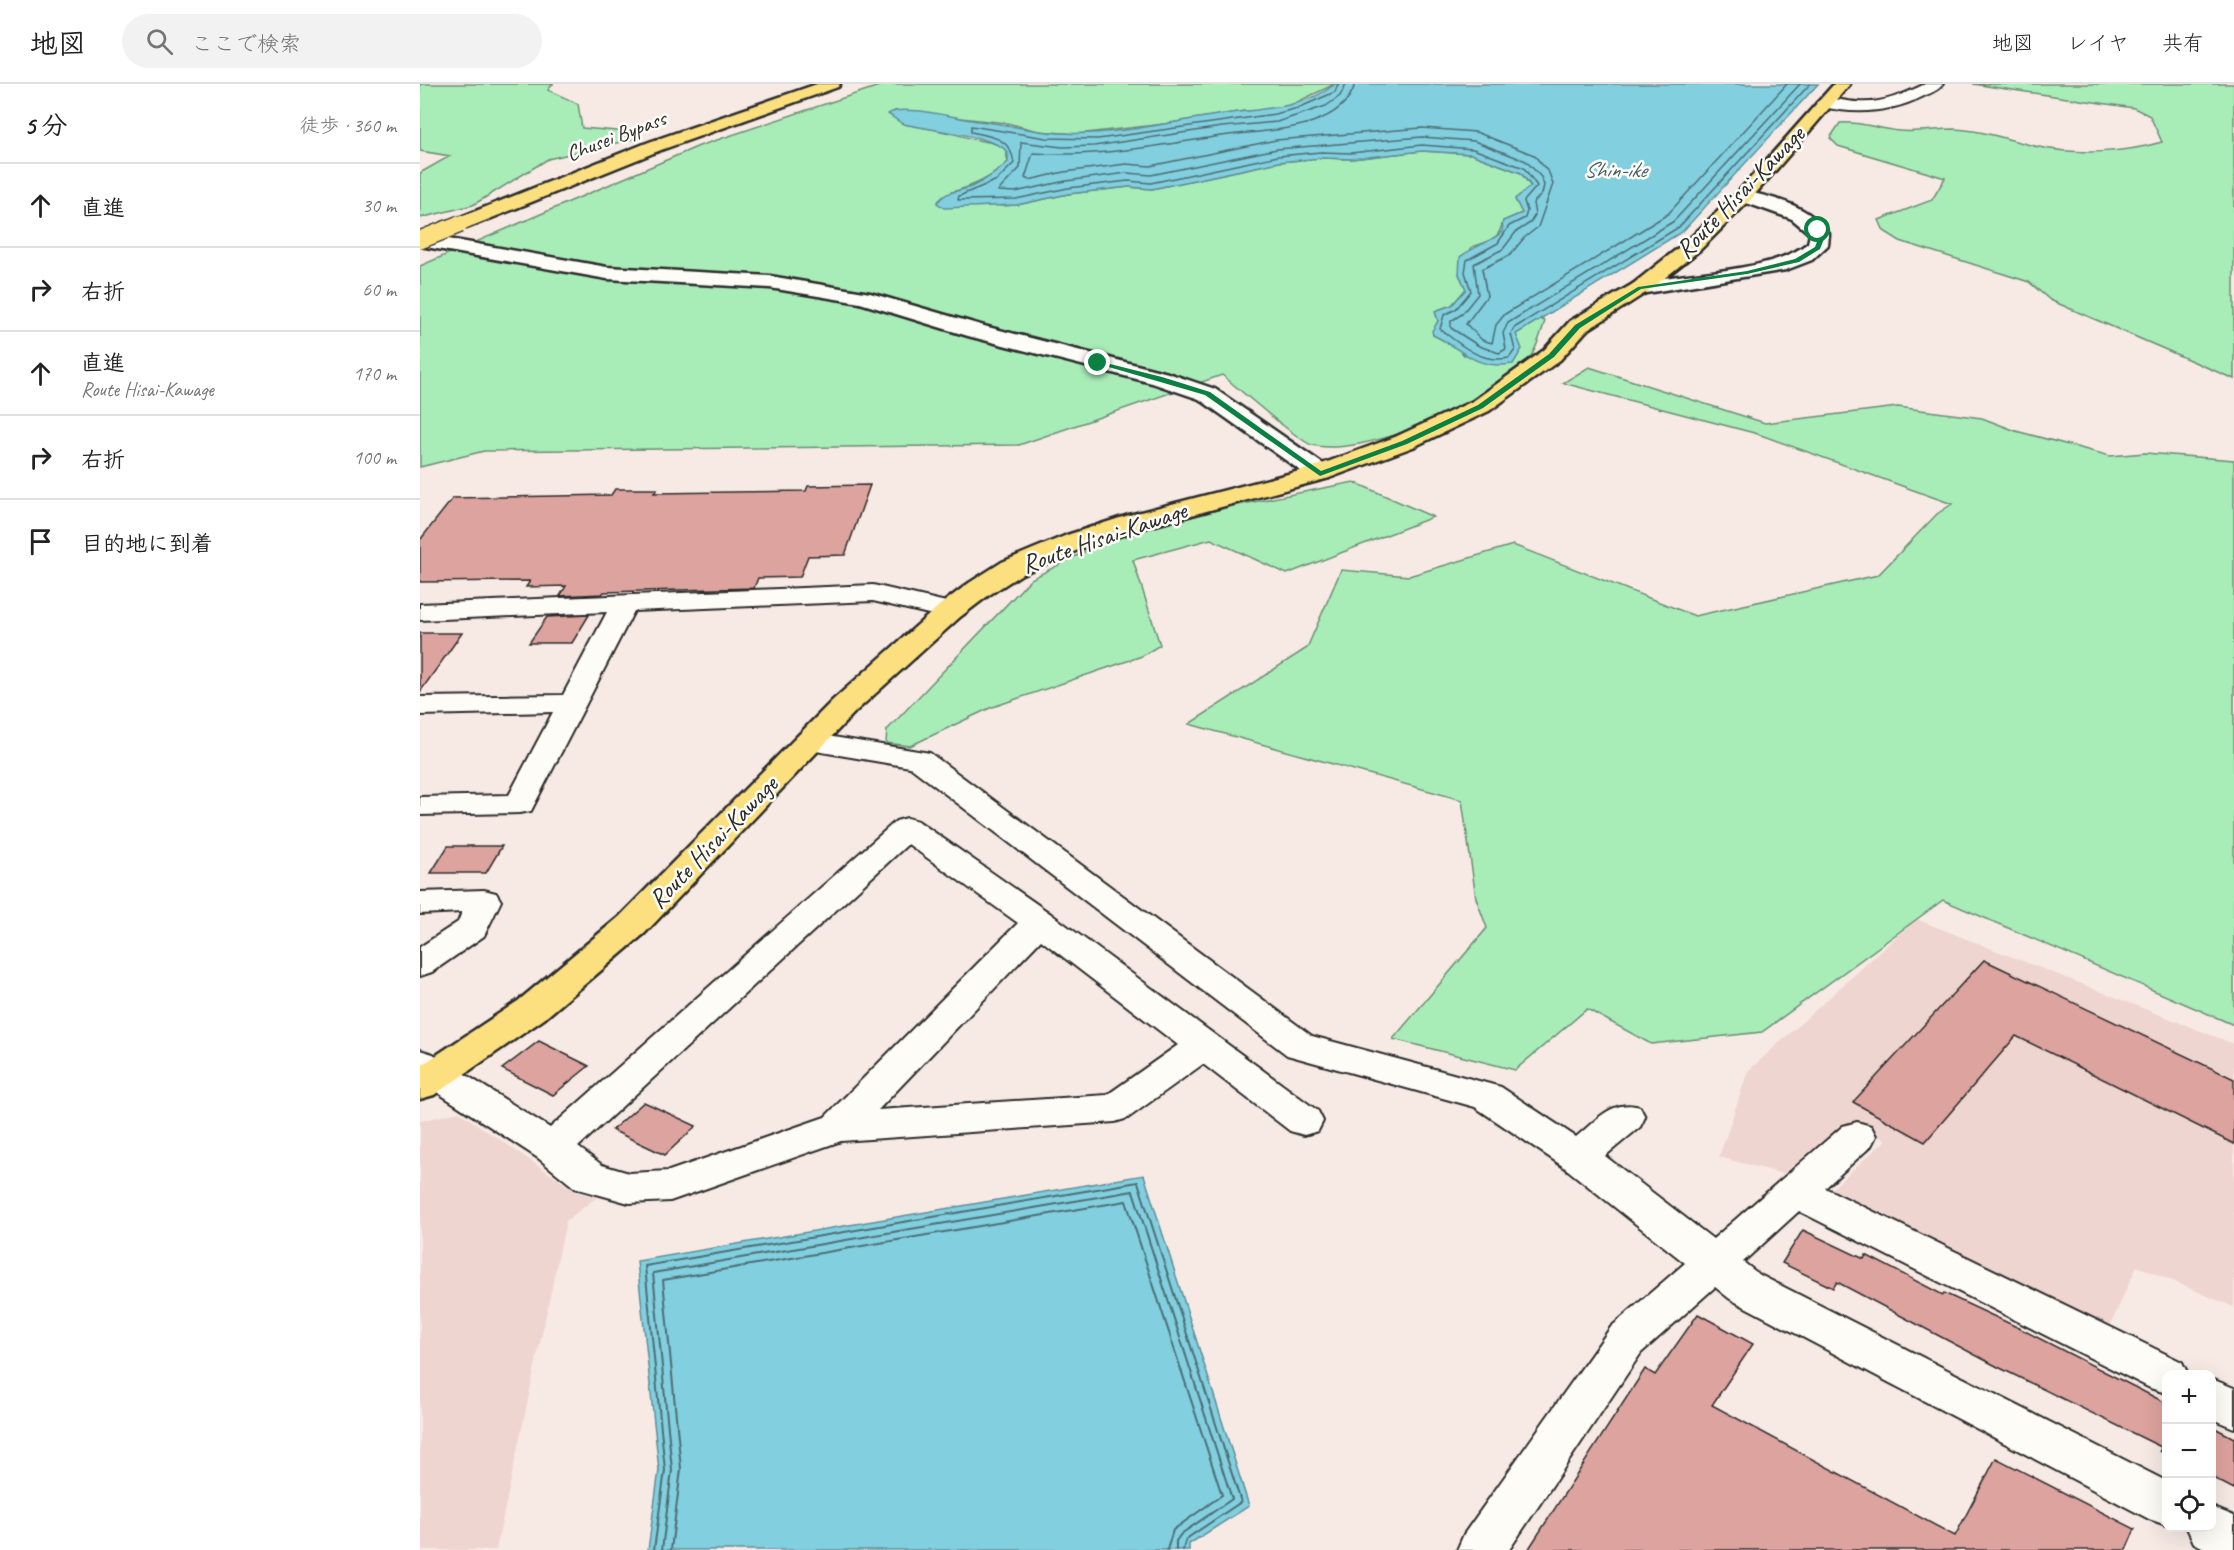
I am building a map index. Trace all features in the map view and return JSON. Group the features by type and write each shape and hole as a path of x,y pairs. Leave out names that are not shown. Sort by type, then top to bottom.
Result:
{"main road":[{"name":"Chusei Bypass","path":"420,240 655,146 832,84"},
{"name":"Route Hisai-Kawage","path":"426,1074 531,1010 632,925 844,705 950,611 1012,568 1076,541 1137,521 1320,473 1422,435 1481,406 1552,356 1578,326 1640,288 1694,245 1744,196 1842,84"}],"street":[{"path":"1824,103 1879,109 1896,104 1936,84"},
{"path":"1640,288 1779,266 1797,261 1818,248 1821,239 1818,230 1809,222 1785,208 1744,196"},
{"path":"420,240 607,273 770,282 863,297 976,331 1160,378 1207,394 1320,473"},
{"path":"420,612 873,593 950,611"},
{"path":"420,806 520,804 624,604"},
{"path":"420,706 572,703"},
{"path":"808,742 919,759 1300,1046 1488,1097 1578,1157 1745,1287 2162,1502"},
{"path":"552,1148 907,828 1039,922 1304,1121"},
{"path":"420,903 484,901 472,928 420,964"},
{"path":"839,1127 1039,922"},
{"path":"426,1074 552,1148 589,1177 629,1188 670,1186 839,1127 1115,1108 1202,1046"},
{"path":"1578,1157 1626,1117"},
{"path":"1481,1550 1626,1340 1857,1136"},
{"path":"1795,1191 2162,1373"},
{"path":"2216,1400 2234,1409"},
{"path":"2216,1530 2234,1539"}],"shaded area":[{"path":"1916,919 2234,1044 2234,1307 2137,1266 2109,1328 1829,1191 1886,1140 1846,1122 1783,1174 1719,1157 1748,1071"},
{"path":"459,1112 577,1192 597,1197 566,1221 496,1550 420,1550 420,1121"}],"green space":[{"path":"420,84 553,84 548,90 578,104 582,128 629,132 638,138 548,159 473,205 420,218 420,173 450,156 420,151"},
{"path":"885,84 1335,84 1291,105 1264,111 1244,111 1164,124 1077,134 1038,131 1007,123 895,111 901,123 944,131 1005,148 1008,162 1002,168 982,181 952,192 1001,206 1017,205 1068,194 1129,187 1152,189 1279,162 1322,158 1351,159 1422,151 1471,154 1521,173 1531,187 1515,199 1522,213 1503,221 1496,237 1472,247 1459,274 1466,289 1452,305 1435,311 1438,321 1433,335 1455,345 1464,355 1516,334 1540,319 1545,321 1538,340 1530,358 1521,369 1480,398 1422,425 1390,436 1360,444 1334,447 1305,442 1222,375 1019,445 484,451 420,467 420,266 699,146"},
{"path":"1973,84 2234,84 2234,379 2050,300 2029,282 1900,241 1884,231 1879,220 1932,200 1945,178 1838,146 1830,138 1840,123 1855,123 1906,131 1965,130 2054,150 2085,152 2117,151 2162,142 2150,116 2134,108"},
{"path":"1589,367 1765,423 1898,407 1982,418 2016,431 2110,456 2145,453 2234,460 2234,1025 1943,900 1762,1032 1651,1044 1587,1009 1515,1070 1393,1039 1487,928 1476,898 1462,800 1189,724 1307,648 1341,570 1409,576 1513,545 1695,616 1878,575 1937,514 1952,504 1758,434 1563,383"},
{"path":"1354,482 1433,517 1287,574 1211,539 1133,560 1160,645 1142,656 990,708 910,746 886,743 887,730 1031,579 1105,541 1228,507"}],"water":[{"name":"Shin-ike","path":"1335,84 1818,84 1683,231 1516,334 1522,349 1513,364 1500,365 1489,364 1470,357 1433,335 1432,331 1438,321 1435,311 1452,305 1466,289 1459,274 1460,257 1499,234 1502,231 1503,221 1522,213 1515,199 1531,186 1521,173 1471,154 1422,151 1351,159 1322,158 1279,162 1152,189 1129,187 1068,194 1017,205 944,208 937,203 941,199 991,176 1008,162 1008,153 1001,147 976,137 904,124 888,114 905,110 918,111 1049,132 1098,133 1293,104 1322,93"},
{"path":"1144,1175 1249,1506 1189,1544 1189,1550 648,1550 659,1470 637,1261"}],"building":[{"path":"870,485 845,555 808,556 800,577 758,578 754,588 604,592 602,594 560,596 566,586 526,587 530,581 420,582 420,540 453,498 611,495 615,489 657,489 654,493 806,491 808,486"},
{"path":"589,615 572,643 529,643 547,617"},
{"path":"420,633 462,633 420,692"},
{"path":"448,846 502,846 486,873 431,873"},
{"path":"1984,960 2234,1079 2234,1144 2016,1036 1925,1142 1853,1102"},
{"path":"539,1041 589,1066 553,1095 502,1069"},
{"path":"644,1102 696,1126 665,1155 612,1130"},
{"path":"1803,1230 1864,1259 1866,1255 1943,1295 1944,1293 2019,1328 2162,1401 2162,1452 2161,1447 1998,1367 1837,1282 1833,1288 1782,1263"},
{"path":"1698,1314 1753,1344 1712,1405 1955,1536 1996,1458 2135,1529 2126,1550 1528,1550 1645,1369 1655,1375"},
{"path":"2216,1429 2234,1438 2234,1489 2216,1480"}],"route":[{"path":"1098,363 1160,378 1207,394 1320,473 1404,442 1449,423 1481,406 1552,356 1578,326 1640,288 1747,273 1797,261 1818,248 1821,239 1818,230"}]}
